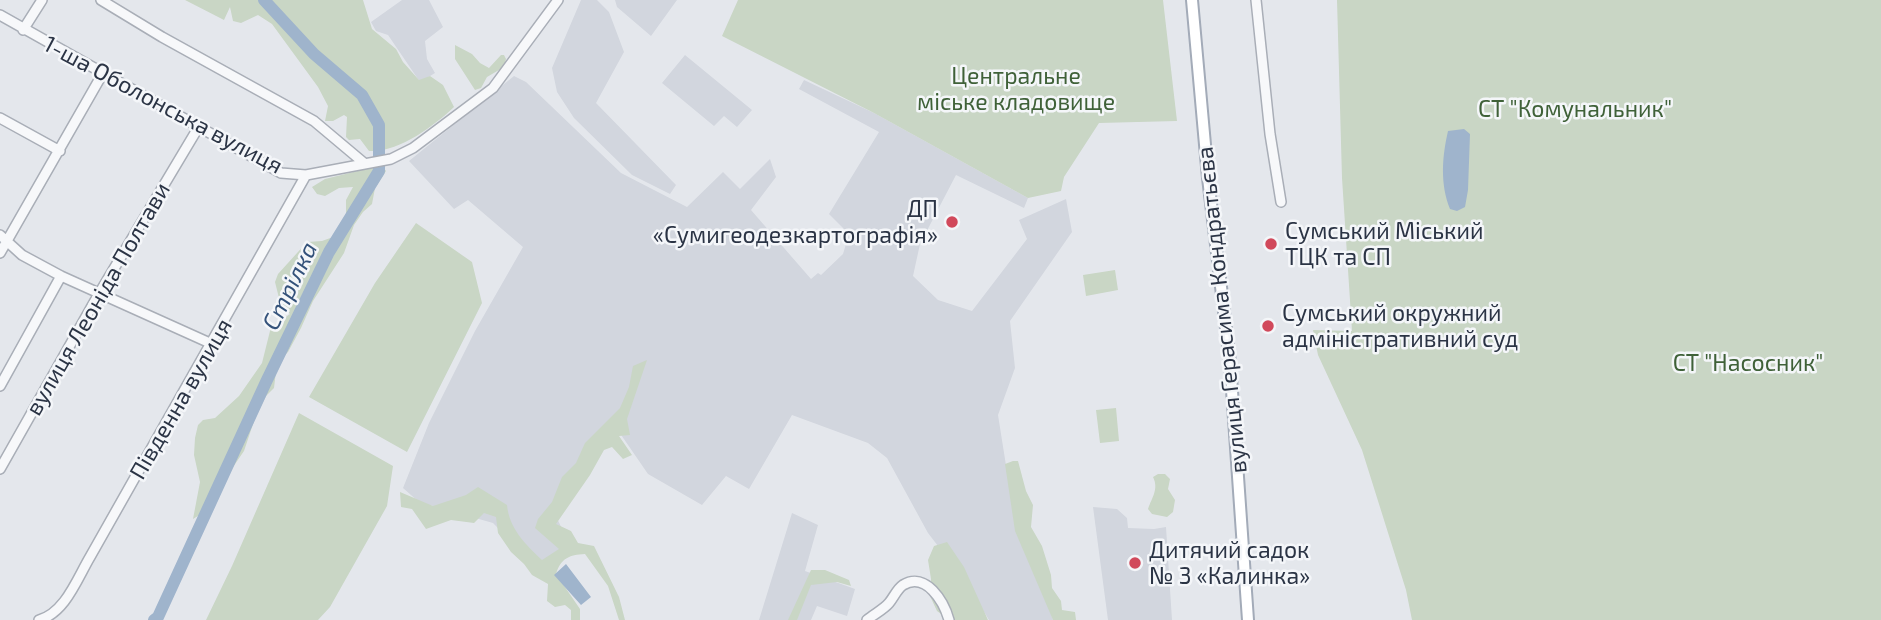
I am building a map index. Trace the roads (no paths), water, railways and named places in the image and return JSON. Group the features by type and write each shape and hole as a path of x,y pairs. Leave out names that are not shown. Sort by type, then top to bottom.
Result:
{"main road":[{"name":"вулиця Герасима Кондратьєва","path":"1192,0 1208,178 1230,362 1248,620"}],"street":[{"path":"23,30 42,0"},
{"path":"101,0 314,121 368,163"},
{"name":"1-ша Оболонська вулиця","path":"0,15 281,173 306,175 391,159 413,148 493,88 558,0"},
{"path":"1256,0 1270,134 1281,202"},
{"path":"0,253 4,238 60,151 103,73"},
{"path":"0,118 60,151"},
{"name":"вулиця Леоніда Полтави","path":"0,470 100,292 198,128"},
{"name":"Південна вулиця","path":"44,619 64,601 90,557 306,175"},
{"path":"4,238 22,255 61,276 212,344"},
{"path":"0,386 61,276"},
{"path":"867,620 888,604 900,587 919,582 940,598 949,620"}],"water":[{"path":"1464,129 1470,134 1468,190 1465,207 1457,211 1450,209 1447,200 1443,161 1448,131"},
{"path":"566,564 591,597 581,605 554,575"}],"waterway":[{"name":"Стрілка","path":"154,620 158,617 329,252 379,171 379,125 362,95 314,54 264,0"}],"place":[{"name":"ДП «Сумигеодезкартографія»","path":"952,222"},
{"name":"Сумський Міський ТЦК та СП","path":"1271,244"},
{"name":"Сумський окружний адміністративний суд","path":"1268,326"},
{"name":"Дитячий садок № 3 «Калинка»","path":"1135,563"}],"park label":[{"name":"Центральне міське кладовище","path":"1016,89"},
{"name":"СТ \"Комунальник\"","path":"1575,109"},
{"name":"СТ \"Насосник\"","path":"1748,363"}]}
